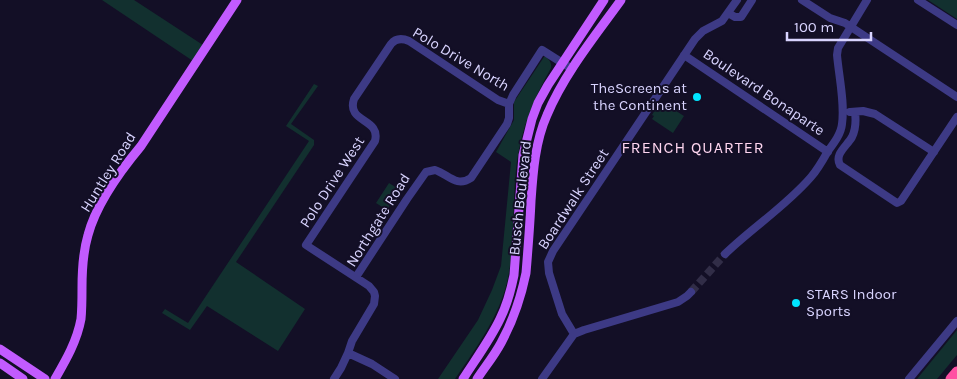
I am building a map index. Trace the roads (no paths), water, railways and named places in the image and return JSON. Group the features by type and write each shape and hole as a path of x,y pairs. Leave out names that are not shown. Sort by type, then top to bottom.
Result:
{"highway":[{"path":"951,379 957,372"}],"main road":[{"name":"Huntley Road","path":"55,379 72,349 78,331 82,307 83,267 88,236 94,216 127,163 146,138 238,0"},
{"name":"Busch Boulevard","path":"463,379 500,319 511,289 514,275 521,172 526,139 538,103 548,84 604,0"},
{"name":"Busch Boulevard","path":"476,379 501,344 521,294 526,273 534,163 546,116 572,69 621,0"},
{"path":"0,349 45,379"},
{"path":"0,363 23,379"}],"street":[{"name":"Boardwalk Street","path":"574,334 562,314 549,273 548,262 553,251 695,39 703,31 722,21 737,0"},
{"path":"728,13 735,17 741,17 752,0"},
{"path":"802,0 830,18 846,23 957,97"},
{"path":"725,254 791,198 812,175 836,140 842,127 843,113 837,55 838,48 867,0"},
{"path":"918,0 957,26"},
{"name":"Polo Drive North","path":"399,39 410,41 498,100 509,104"},
{"name":"Polo Drive West","path":"356,277 306,246 376,141 375,129 355,113 353,102 391,44 394,40 399,39"},
{"name":"Northgate Road","path":"334,379 341,368 352,341 373,308 375,300 374,292 371,288 356,277 426,172 436,170 459,182 471,178 507,124 509,104 513,95 542,50 572,69"},
{"name":"Boulevard Bonaparte","path":"684,55 828,152"},
{"path":"843,113 863,111 875,114 934,152"},
{"path":"855,112 855,128 852,137 839,155 838,162 840,166 897,203 901,201 957,117"},
{"path":"545,378 574,334 678,302 690,292"},
{"path":"909,379 957,321"},
{"path":"348,353 372,364 395,379"}],"tunnel":[{"path":"691,292 725,254"}],"place":[{"name":"TheScreens at the Continent","path":"697,97"},
{"name":"STARS Indoor Sports","path":"796,303"}],"district":[{"name":"FRENCH QUARTER","path":"693,147"}]}
